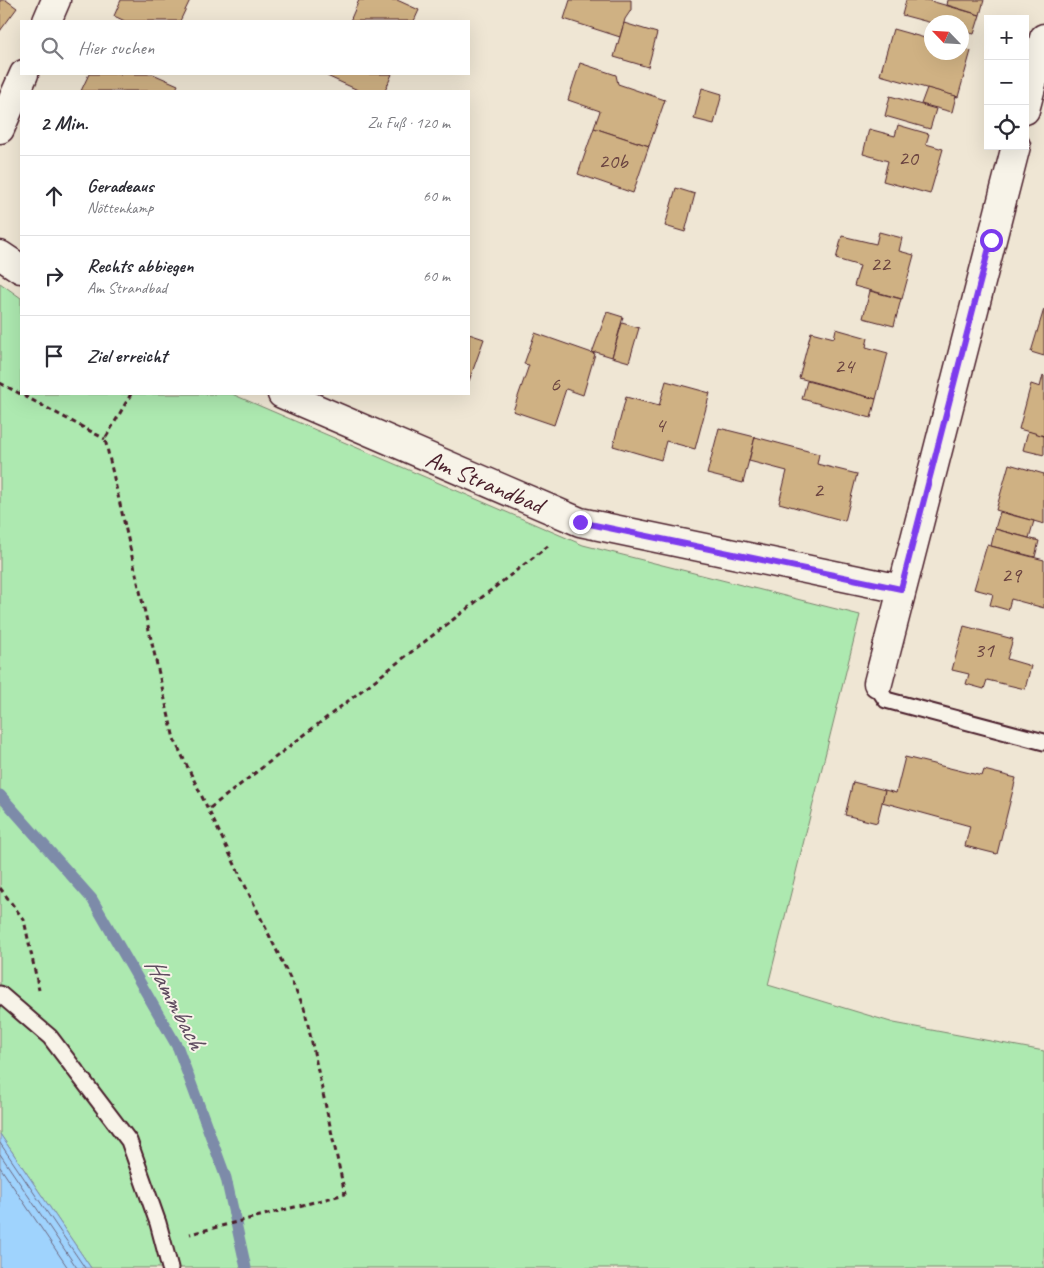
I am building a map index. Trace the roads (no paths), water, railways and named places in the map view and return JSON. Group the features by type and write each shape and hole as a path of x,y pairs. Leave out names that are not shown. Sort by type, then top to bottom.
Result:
{"street":[{"path":"47,20 56,0"},
{"path":"1026,105 1044,38"},
{"path":"0,129 24,75"},
{"path":"878,683 1015,150"},
{"path":"0,255 20,268"},
{"name":"Am Strandbad","path":"284,395 580,522 901,589"}],"lane":[{"path":"878,683 880,691 886,700 1044,742"},
{"path":"0,994 50,1037 129,1141 158,1223 170,1268"}],"water":[{"path":"0,1134 91,1268 0,1268"}],"waterway":[{"name":"Hammbach","path":"0,795 92,899 178,1048 226,1178 246,1268"}]}
